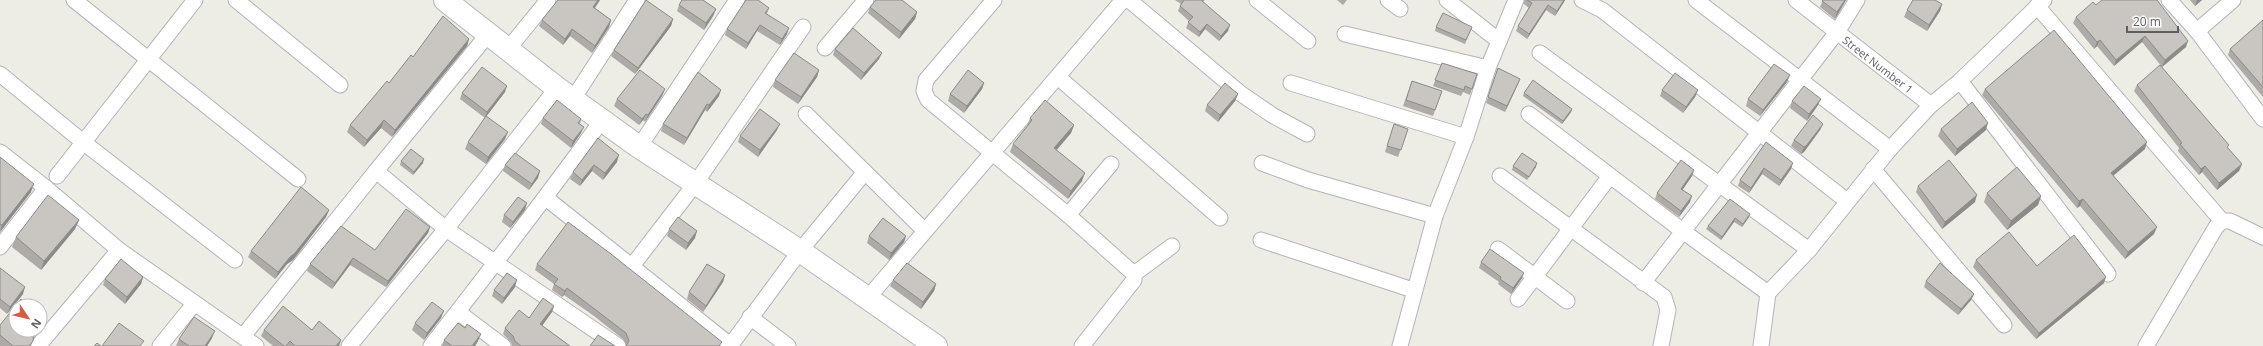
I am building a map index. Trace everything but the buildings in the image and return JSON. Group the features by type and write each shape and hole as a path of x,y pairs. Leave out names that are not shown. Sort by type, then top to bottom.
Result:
{"street":[{"path":"74,0 298,179"},
{"path":"58,176 148,58 195,0"},
{"path":"236,0 340,85"},
{"path":"445,0 509,48 565,94 639,147 800,251 935,346"},
{"path":"509,48 548,0"},
{"path":"349,346 446,229 565,94 637,0"},
{"path":"639,147 737,0"},
{"path":"825,48 866,0"},
{"path":"994,0 926,80 924,91 928,100 1068,215 1134,274 1134,280 1082,346"},
{"path":"867,299 991,152 1081,48 1098,31 1123,0"},
{"path":"1129,0 1240,93 1272,115 1307,134"},
{"path":"1257,0 1308,41"},
{"path":"1447,0 1499,41"},
{"path":"1400,346 1413,290 1435,216 1466,136 1488,68 1516,0"},
{"path":"1582,0 1602,10 1847,201"},
{"path":"1696,0 1890,149"},
{"path":"1643,283 1721,185 1837,32 1796,0"},
{"name":"Street Number 1","path":"1857,0 1837,32 1930,105"},
{"path":"2169,0 2197,31 2263,119"},
{"path":"2197,31 2233,0"},
{"path":"1761,346 1768,293 1809,250 1873,169 1930,105 1960,81 2041,3 2222,221"},
{"path":"632,266 695,184 803,27"},
{"path":"243,336 489,33"},
{"path":"1345,34 1488,68"},
{"path":"1540,53 1809,250"},
{"path":"0,74 83,142 235,260"},
{"path":"1058,76 1220,218"},
{"path":"1960,81 2108,274"},
{"path":"1291,83 1466,136"},
{"path":"806,114 925,230"},
{"path":"1529,114 1684,232 1768,293"},
{"path":"431,346 495,261 546,198 602,120"},
{"path":"0,152 46,188 119,250 256,346"},
{"path":"1262,163 1308,180 1435,216"},
{"path":"1068,215 1111,164"},
{"path":"1873,169 2004,325"},
{"path":"376,171 446,229 618,346"},
{"path":"546,198 730,345 800,251 865,172"},
{"path":"1500,176 1643,283 1664,297 1668,310 1661,346"},
{"path":"1518,299 1610,176"},
{"path":"0,247 46,188"},
{"path":"2146,346 2216,227 2222,221 2230,221 2263,237"},
{"path":"1261,240 1413,290"},
{"path":"1134,274 1172,246"},
{"path":"1498,249 1567,301"},
{"path":"38,346 119,250"},
{"path":"160,346 194,304"},
{"path":"458,312 503,346"},
{"path":"750,317 788,346"}]}
